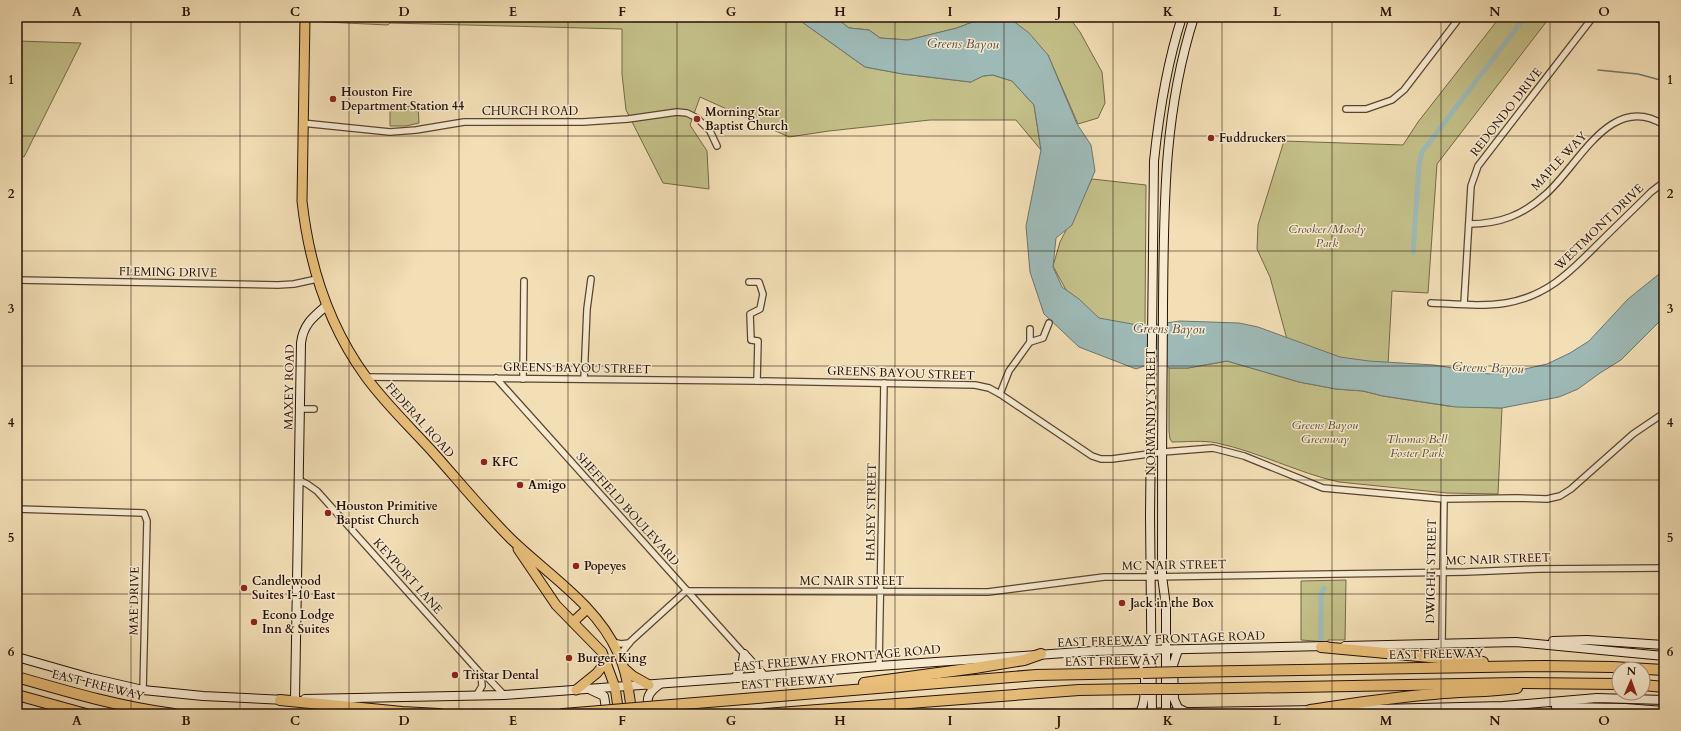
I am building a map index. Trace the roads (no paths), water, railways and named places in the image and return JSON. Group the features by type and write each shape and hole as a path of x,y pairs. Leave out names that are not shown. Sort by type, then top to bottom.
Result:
{"highway":[{"path":"1321,646 1521,666"},
{"path":"741,698 975,668 1024,660 1041,654"},
{"name":"EAST FREEWAY","path":"563,714 604,712 741,698 1036,675 1521,666 1589,666 1664,670"},
{"name":"EAST FREEWAY","path":"17,677 100,701 174,714"},
{"path":"1310,710 1402,697 1496,691 1559,682"},
{"path":"768,714 1080,690 1559,682 1611,684"},
{"path":"1651,686 1664,687"},
{"path":"17,695 86,714"},
{"path":"280,700 402,712 439,714"},
{"path":"768,714 799,714"}],"main road":[{"path":"305,17 302,123 302,201 305,229 317,279 326,306"},
{"name":"NORMANDY STREET","path":"1152,713 1150,380 1155,154 1161,108 1182,17"},
{"name":"NORMANDY STREET","path":"1166,713 1166,606 1162,576 1162,378 1167,154 1172,106 1185,46 1194,17"},
{"name":"FEDERAL ROAD","path":"326,306 348,349 366,377 512,539 564,585 588,609 601,625 618,653 624,668 632,714"},
{"name":"MAXEY ROAD","path":"296,699 302,337 308,323 326,306"},
{"name":"FEDERAL ROAD","path":"512,539 556,604 602,652 616,687 619,714"},
{"path":"538,579 548,571"},
{"path":"573,622 588,609"},
{"path":"1516,642 1587,640 1664,645"},
{"name":"EAST FREEWAY FRONTAGE ROAD","path":"17,657 91,678 143,690 203,696 280,700 504,695 1041,654 1134,650 1516,642 1664,656"},
{"path":"1134,650 1138,653 1143,664 1145,700 1140,712"},
{"path":"1178,650 1173,665 1174,699 1178,708 1186,712"},
{"path":"602,652 618,653"},
{"path":"736,678 742,667 744,654"},
{"name":"SHEFFIELD BOULEVARD","path":"744,654 764,676"},
{"path":"576,690 597,673 606,661"},
{"path":"624,668 633,676 649,685"},
{"path":"648,714 647,700 651,690 660,684"},
{"path":"589,689 604,696 604,712"},
{"path":"1065,714 1310,710 1442,711 1596,698 1664,700"},
{"path":"1503,706 1592,707 1664,711"}],"street":[{"path":"1346,108 1366,109 1379,106 1396,97 1414,78 1460,17"},
{"name":"REDONDO DRIVE","path":"1464,304 1471,186 1478,166 1594,17"},
{"path":"1654,17 1664,21"},
{"name":"CHURCH ROAD","path":"302,123 390,132 416,130 464,122 583,122 628,120 677,112 688,112 697,118 710,131 717,146"},
{"name":"MAPLE WAY","path":"1469,224 1487,224 1506,220 1528,208 1546,195 1603,129 1618,119 1637,116 1649,118 1664,125"},
{"name":"WESTMONT DRIVE","path":"1431,303 1483,305 1507,302 1529,296 1549,287 1566,276 1651,192 1664,182"},
{"name":"FLEMING DRIVE","path":"17,280 278,285 294,284 317,279"},
{"path":"584,379 587,309 591,279"},
{"path":"523,379 524,280"},
{"path":"749,282 759,282 763,294 760,309 750,314 752,340 758,341 757,381"},
{"path":"1000,394 1009,371 1030,342 1042,338 1049,323"},
{"path":"1030,329 1030,342"},
{"name":"GREENS BAYOU STREET","path":"366,377 975,385 989,388 1000,394 1092,456 1101,459 1213,448 1244,456 1323,488 1444,499 1547,499 1560,496 1571,489 1633,434 1664,413"},
{"name":"SHEFFIELD BOULEVARD","path":"496,378 744,654"},
{"name":"HALSEY STREET","path":"879,666 884,383"},
{"path":"300,408 314,409"},
{"name":"KEYPORT LANE","path":"299,480 317,491 481,674 488,678 504,695"},
{"name":"DWIGHT STREET","path":"1442,643 1444,499"},
{"name":"MAE DRIVE","path":"17,509 144,512 147,522 143,690"},
{"name":"MC NAIR STREET","path":"686,591 988,592 1104,577 1664,568"},
{"path":"618,653 623,651 629,643 686,591"},
{"path":"612,642 621,644 629,643"},
{"path":"476,696 482,686 481,674"}],"water":[{"name":"Greens Bayou","path":"795,17 835,17 849,28 869,30 880,38 908,40 957,28 983,18 1012,20 1029,33 1048,55 1077,124 1091,145 1095,171 1072,225 1056,238 1053,267 1062,287 1079,299 1099,318 1143,326 1180,321 1239,323 1258,327 1340,357 1369,361 1434,365 1489,374 1516,371 1547,364 1570,353 1589,341 1628,299 1664,270 1664,317 1621,360 1578,389 1559,397 1502,408 1456,407 1383,396 1363,391 1336,389 1299,382 1227,361 1188,368 1169,368 1160,360 1136,369 1079,347 1044,314 1030,272 1026,226 1041,150 1034,105 1012,81 993,75 983,76 971,82 903,74 865,67"}],"waterway":[{"path":"1413,252 1419,165 1422,152 1525,17"},
{"path":"1598,70 1638,74 1664,81"},
{"path":"1321,642 1321,595 1324,588"}],"place":[{"name":"Houston Fire Department Station 44","path":"333,99"},
{"name":"Morning Star Baptist Church","path":"697,119"},
{"name":"Fuddruckers","path":"1211,138"},
{"name":"KFC","path":"484,462"},
{"name":"Amigo","path":"520,485"},
{"name":"Houston Primitive Baptist Church","path":"328,513"},
{"name":"Popeyes","path":"576,566"},
{"name":"Candlewood Suites I-10 East","path":"244,588"},
{"name":"Jack in the Box","path":"1122,603"},
{"name":"Econo Lodge Inn & Suites","path":"254,622"},
{"name":"Burger King","path":"569,658"},
{"name":"Tristar Dental","path":"455,675"}],"park label":[{"name":"Crooker/Moody Park","path":"1327,236"},
{"name":"Greens Bayou Greenway","path":"1325,432"},
{"name":"Thomas Bell Foster Park","path":"1417,446"}]}
